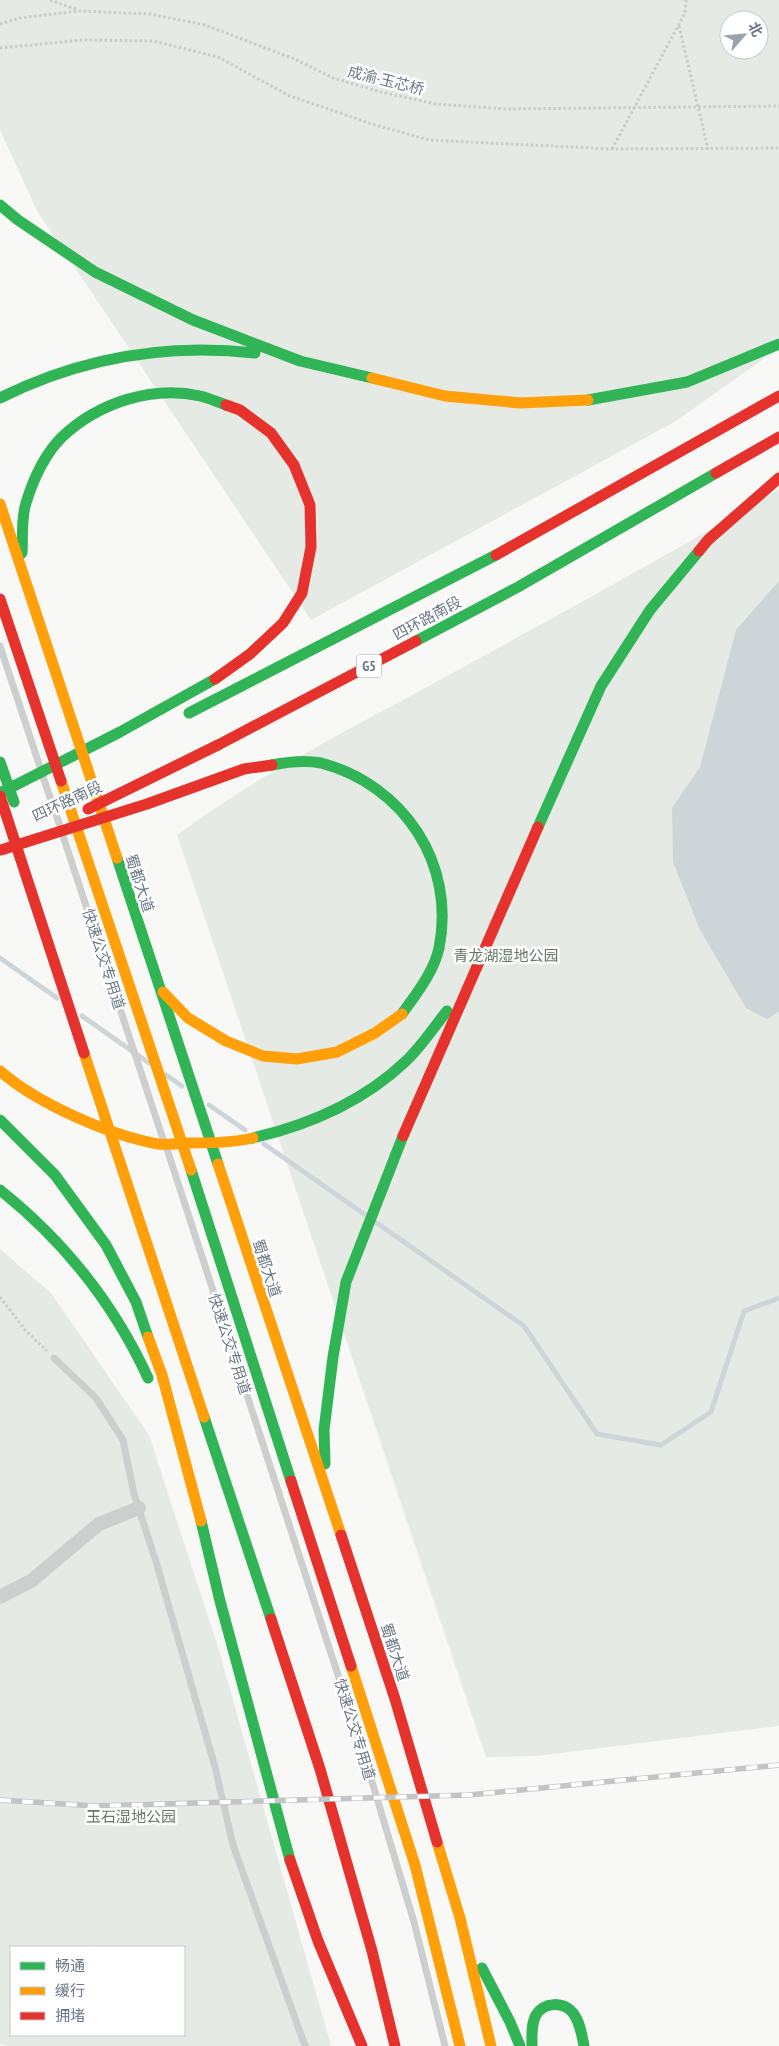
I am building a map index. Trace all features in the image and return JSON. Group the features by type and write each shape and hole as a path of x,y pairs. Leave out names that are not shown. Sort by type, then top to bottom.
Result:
{"main road":[{"path":"0,205 18,220 95,272 193,320 300,360"},
{"path":"0,398 54,373 124,356 193,349 240,351 300,360 444,396 520,403 599,399 687,382 779,344"},
{"path":"24,598 21,545 25,505 41,466 62,437 95,412 132,396 166,393 200,396 240,410 271,433 294,465 310,505 312,547 302,593 283,623 250,654 209,683 0,795 320,1769 372,1950 395,2046"},
{"name":"四环路南段","path":"177,720 502,552 779,396"},
{"name":"四环路南段","path":"0,849 82,812 220,744 518,587 779,437"},
{"path":"327,1528 324,1430 333,1357 346,1282 388,1172 466,990 600,686 650,610 708,540 779,478"},
{"name":"蜀都大道","path":"0,504 395,1699 460,1918 491,2046"},
{"path":"0,525 210,1176"},
{"path":"0,599 139,1011 416,1864 460,2046"},
{"name":"四环路南段","path":"0,806 76,772 98,760"},
{"path":"0,762 44,892"},
{"path":"0,849 147,804 244,769 290,762 320,763 349,774 379,790 408,817 425,845 439,881 443,915 439,950 425,981 402,1014 376,1033 337,1052 297,1059 262,1056 226,1040 188,1018 145,971"},
{"path":"0,1071 8,1078 53,1105 103,1129 160,1144 234,1142 284,1130 323,1116 364,1094 406,1061 466,990"},
{"path":"0,1120 55,1175 106,1245 136,1302 162,1375 187,1465 220,1601 288,1854 318,1941 362,2046"},
{"path":"122,1126 128,1144"},
{"path":"0,1190 15,1201 73,1258 126,1334 154,1389 187,1465"},
{"path":"298,1666 354,1844"},
{"path":"405,1773 444,1888 474,1954 510,2022 520,2046"},
{"path":"378,1930 395,1998"},
{"path":"532,2046 532,2026 536,2015 542,2008 561,2004 571,2010 578,2021 584,2046"}],"street":[{"path":"0,1597 31,1581 99,1524 139,1508"}],"lane":[{"name":"快速公交专用道","path":"0,646 364,1755 414,1922 445,2046"},
{"path":"54,1358 96,1398 123,1440 134,1494 215,1767 233,1845 306,2046"}],"path":[{"path":"50,0 79,11"},
{"path":"612,149 686,13 686,0"},
{"name":"成渝·玉芯桥","path":"0,24 19,18 79,11 150,14 205,25 297,60 333,78 381,92 436,104 507,109 779,106"},
{"path":"679,25 708,149"},
{"path":"0,48 82,40 154,41 218,57 290,96 375,125 429,140 612,149 779,148"},
{"path":"0,1296 24,1330 54,1358"}],"green space":[{"path":"0,0 779,0 779,348 676,421 311,620 37,211 0,130"},
{"name":"青龙湖湿地公园","path":"779,489 779,1726 537,1756 486,1757 177,835 234,796 293,760 689,542"},
{"name":"玉石湿地公园","path":"0,1249 51,1293 149,1435 218,1647 331,2046 8,2046 0,2044"}],"shaded area":[{"path":"779,581 779,1012 767,1019 746,1008 700,930 673,862 672,808 700,767 736,630"}],"waterway":[{"path":"0,958 57,998"},
{"path":"82,1016 149,1063"},
{"path":"166,1075 182,1086"},
{"path":"209,1105 245,1130"},
{"path":"264,1144 364,1214"},
{"path":"377,1223 524,1326 597,1434 661,1445 711,1412 744,1311 779,1298"}],"railway":[{"path":"0,1800 95,1806 469,1795 779,1765"}],"traffic: fast":[{"path":"0,205 18,220 95,272 193,320 300,361 372,378"},
{"path":"588,400 687,382 779,344"},
{"path":"0,398 30,384 61,373 124,357 156,352 189,350 255,353"},
{"path":"22,553 23,515 32,485 50,451 76,425 109,406 145,395 182,393 203,397 226,405"},
{"path":"416,641 518,587 716,473"},
{"path":"538,827 601,686 650,610 699,551"},
{"path":"189,713 496,555"},
{"path":"0,793 120,732 215,679"},
{"path":"0,762 14,802"},
{"path":"272,765 315,762 351,774 377,789 399,809 418,832 431,858 439,887 442,917 437,957 424,983 402,1014"},
{"path":"117,858 218,1164"},
{"path":"253,1138 295,1126 354,1100 390,1075 406,1061 447,1011"},
{"path":"0,1120 55,1175 106,1245 136,1302 148,1337"},
{"path":"325,1464 324,1430 333,1357 346,1282 403,1136"},
{"path":"191,1170 291,1481"},
{"path":"0,1190 45,1230 85,1275 120,1325 148,1378"},
{"path":"204,1417 271,1619"},
{"path":"201,1521 220,1601 290,1860"},
{"path":"482,1968 510,2022 520,2046"},
{"path":"532,2046 534,2019 539,2011 549,2005 564,2006 573,2013 579,2024 584,2046"}],"traffic: slow":[{"path":"372,378 445,396 520,403 588,400"},
{"path":"0,504 117,858"},
{"path":"61,781 191,1170"},
{"path":"163,992 188,1018 226,1041 263,1056 297,1059 337,1052 375,1033 402,1014"},
{"path":"84,1053 204,1417"},
{"path":"0,1071 34,1095 54,1106 96,1126 139,1140 168,1144 228,1142 253,1138"},
{"path":"218,1164 341,1535"},
{"path":"148,1337 162,1375 201,1521"},
{"path":"351,1666 415,1865 460,2046"},
{"path":"437,1842 460,1918 491,2046"}],"traffic: jam":[{"path":"496,555 779,396"},
{"path":"215,679 250,654 283,623 302,593 311,547 310,505 294,465 271,433 240,410 226,405"},
{"path":"716,473 779,437"},
{"path":"699,551 708,540 779,478"},
{"path":"0,599 61,781"},
{"path":"88,809 220,744 416,641"},
{"path":"1,850 147,804 244,769 272,765"},
{"path":"0,796 84,1053"},
{"path":"403,1136 538,827"},
{"path":"291,1481 351,1666"},
{"path":"341,1535 395,1699 437,1842"},
{"path":"271,1619 320,1769 372,1951 395,2046"},
{"path":"290,1860 318,1941 362,2046"}]}
